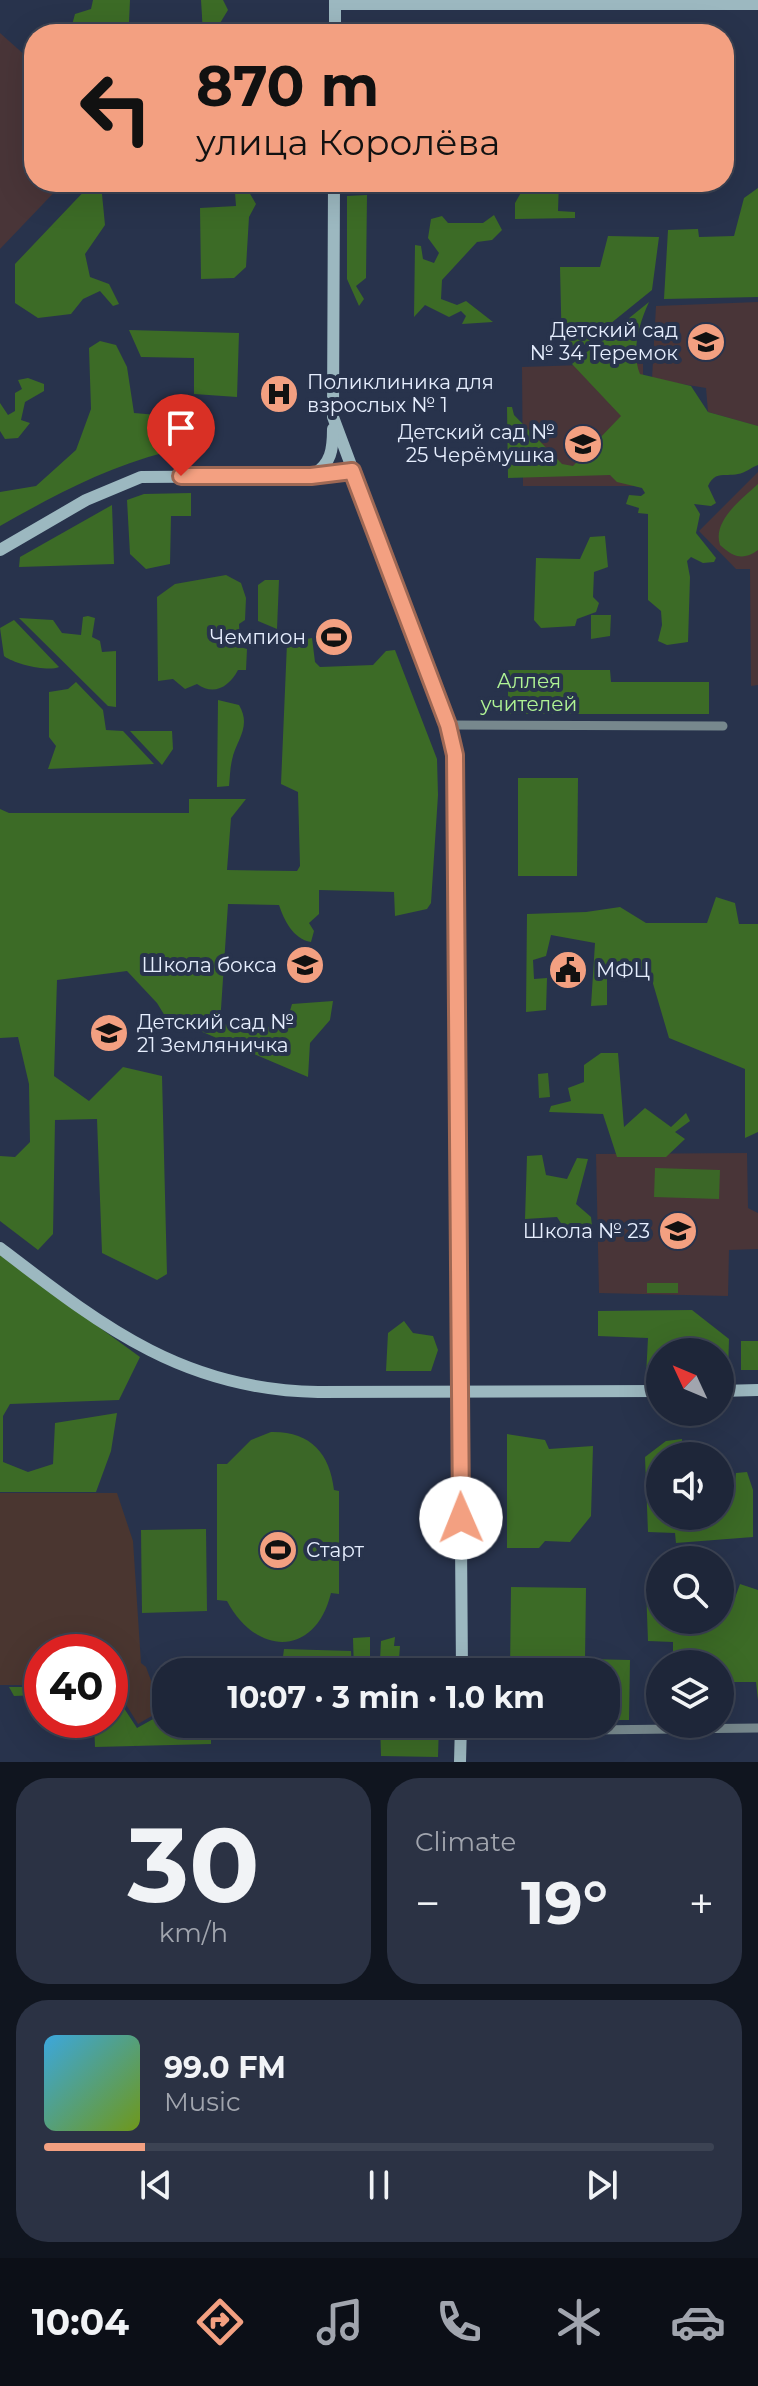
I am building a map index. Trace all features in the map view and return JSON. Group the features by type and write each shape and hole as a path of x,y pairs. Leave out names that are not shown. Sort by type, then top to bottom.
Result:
{"street":[{"path":"335,24 335,2 758,4"},
{"path":"311,476 324,468 331,457 334,192"},
{"path":"333,417 448,725 455,755 462,1658"},
{"path":"0,550 86,500 141,477 311,476 352,471"},
{"path":"448,725 723,726"},
{"path":"0,1248 131,1342 213,1377 283,1392 646,1391"},
{"path":"734,1391 758,1390"},
{"path":"620,1730 758,1728"},
{"path":"460,1762 461,1738"}],"shaded area":[{"path":"0,33 24,54 24,192 54,192 0,249"},
{"name":"Детский сад № 34 Теремок","path":"758,302 758,433 757,426 708,412 706,388 652,379 656,306"},
{"name":"Детский сад № 25 Черёмушка","path":"643,363 644,486 523,486 522,367"},
{"path":"758,472 758,685 751,686 750,569 736,569 699,531"},
{"name":"Школа № 23","path":"747,1153 748,1208 758,1213 758,1249 729,1250 728,1296 599,1293 596,1154"},
{"path":"0,1493 117,1493 133,1541 141,1663 146,1667 152,1683 152,1716 138,1724 128,1708 128,1634 24,1634 24,1685 0,1685"}],"green space":[{"path":"93,0 130,0 129,22 72,24 75,14 91,9"},
{"path":"201,0 223,0 228,10 219,24 202,24"},
{"path":"758,188 758,297 664,299 668,230 698,229 699,237 734,236 744,198"},
{"path":"83,192 102,192 105,225 85,254 90,277 109,284 119,304 113,306 100,291 83,299 71,314 38,318 15,303 15,264"},
{"path":"249,192 256,204 249,217 246,267 234,278 201,279 200,208 236,206 235,193 192,193"},
{"path":"521,192 559,192 558,211 575,212 575,218 515,219 515,203"},
{"path":"367,195 366,278 356,286 364,299 359,306 347,279 347,196"},
{"path":"494,215 502,230 492,240 477,242 442,280 441,299 457,305 466,301 493,322 462,324 466,316 461,311 449,317 425,305 414,317 415,245 421,246 423,259 434,263 439,253 428,238 431,219 442,216 448,223 483,223"},
{"path":"608,236 659,237 652,290 574,353 562,354 560,267 600,267"},
{"path":"649,302 637,338 636,357 640,374 691,386 708,412 758,426 758,465 741,473 714,478 708,486 716,503 711,506 694,504 700,514 696,533 716,558 714,562 703,563 691,557 687,561 690,577 688,642 667,645 658,641 661,611 648,600 648,514 638,513 639,508 626,504 629,495 641,496 645,493 642,488 617,482 610,475 508,478 507,407 512,407 514,415 562,464 573,466 621,416 572,364"},
{"path":"129,330 239,333 237,397 194,394 194,358 141,357"},
{"path":"100,341 116,345 127,367 134,413 169,416 166,452 81,483 0,526 0,492 36,486 76,450 91,409 89,348"},
{"path":"28,378 44,384 44,391 25,402 21,420 30,423 18,438 5,439 0,431 0,403 8,415 15,411 15,393 22,389 18,380"},
{"path":"758,484 758,550 748,556 734,555 720,545 720,527 730,511"},
{"path":"191,493 191,516 171,516 170,564 146,569 130,554 127,500 144,494"},
{"path":"112,505 114,564 19,567 20,557"},
{"path":"605,536 608,567 594,572 593,597 599,603 596,612 577,619 575,626 541,628 534,620 536,558 580,559 590,537"},
{"path":"226,575 241,583 246,598 245,620 239,624 240,647 247,649 246,670 238,670 226,685 215,689 197,684 185,689 173,679 158,681 157,597 175,584"},
{"path":"265,580 279,580 277,629 258,621 258,585"},
{"path":"591,615 611,615 610,636 591,639"},
{"path":"83,617 95,618 92,637 100,641 102,652 116,651 116,707 108,706 19,618 53,620 62,633 81,635"},
{"path":"14,620 59,667 47,669 31,666 4,656 0,628"},
{"path":"312,638 315,662 320,667 373,665 386,651 395,650 437,759 438,795 431,903 427,909 395,916 394,892 319,890 319,914 309,923 314,931 311,942 294,933 279,905 228,904 220,1024 285,1028 292,1004 333,1001 330,1020 310,1043 308,1077 165,1016 127,971 57,980 54,1076 89,1101 123,1067 162,1076 167,1274 157,1280 102,1253 97,1119 55,1120 53,1234 38,1250 0,1221 0,1156 15,1157 30,1142 29,1084 18,1037 0,1038 0,809 9,813 189,813 189,799 246,799 231,818 227,870 297,871 300,866 298,792 281,784 287,643"},
{"name":"Аллея учителей","path":"508,670 610,670 611,682 709,682 709,714 508,714"},
{"path":"76,682 103,710 106,730 123,731 154,764 48,769 56,746 49,737 49,692 68,689"},
{"path":"218,700 239,705 244,727 232,760 229,786 217,787"},
{"path":"130,731 172,731 173,749 162,765"},
{"path":"518,778 578,778 577,876 518,876"},
{"path":"716,897 735,903 739,924 758,924 758,1132 745,1138 745,1069 669,1038 649,970 607,969 607,1005 591,1006 595,943 551,935 546,956 533,960 534,979 547,978 546,1010 526,1012 527,914 586,912 620,907 646,923 707,923"},
{"path":"601,1053 618,1053 624,1127 645,1108 671,1127 686,1113 690,1121 675,1132 685,1139 666,1157 617,1157 603,1114 549,1112 551,1106 571,1101 568,1088 584,1082 584,1065"},
{"path":"548,1073 550,1097 539,1098 538,1074"},
{"path":"542,1155 546,1175 567,1179 577,1158 588,1159 576,1204 591,1217 592,1226 570,1237 557,1217 525,1219 527,1156"},
{"path":"655,1168 720,1170 719,1199 654,1197"},
{"path":"0,1255 140,1357 119,1400 10,1404 3,1416 3,1462 28,1472 53,1464 55,1423 117,1413 111,1451 96,1492 0,1492"},
{"path":"647,1283 678,1283 678,1293 647,1293"},
{"path":"692,1310 728,1338 598,1336 598,1311"},
{"path":"404,1321 413,1333 433,1336 438,1350 431,1371 386,1371 388,1333"},
{"path":"741,1341 758,1341 758,1370 741,1370"},
{"name":"Старт","path":"271,1432 297,1435 316,1447 328,1465 334,1490 339,1491 339,1594 331,1593 323,1614 312,1629 299,1639 284,1642 268,1640 253,1632 227,1601 217,1600 217,1464 227,1464 251,1440"},
{"path":"507,1434 545,1440 549,1449 593,1446 591,1516 570,1542 545,1541 539,1548 507,1548"},
{"path":"747,1472 753,1490 753,1537 676,1543 675,1533 648,1532 734,1530 736,1473"},
{"path":"206,1529 207,1611 142,1613 141,1530"},
{"path":"740,1584 758,1590 758,1700 756,1682 734,1682 734,1650 673,1650 673,1642 648,1641 648,1634 734,1634 734,1598"},
{"path":"511,1587 586,1588 585,1658 510,1658"},
{"path":"370,1637 370,1658 354,1658 353,1638"},
{"path":"395,1637 394,1646 400,1646 399,1658 380,1658 381,1641"},
{"path":"284,1649 351,1651 351,1658 283,1658"},
{"path":"620,1660 630,1660 629,1720 620,1720"},
{"path":"9,1687 24,1687 24,1696 14,1696"},
{"path":"128,1714 137,1728 152,1720 152,1738 211,1738 211,1744 95,1747 95,1738 128,1738"},
{"path":"380,1738 439,1738 438,1757 381,1756"}],"place":[{"name":"Детский сад № 34 Теремок","path":"706,342"},
{"name":"Поликлиника для взрослых № 1","path":"279,394"},
{"name":"Детский сад № 25 Черёмушка","path":"583,444"},
{"name":"Чемпион","path":"334,637"},
{"name":"Школа бокса","path":"305,965"},
{"name":"МФЦ","path":"568,970"},
{"name":"Детский сад № 21 Земляничка","path":"109,1033"},
{"name":"Школа № 23","path":"678,1231"},
{"name":"Старт","path":"278,1550"}],"route":[{"path":"181,476 311,476 352,471 448,725 455,755 461,1518"}]}
